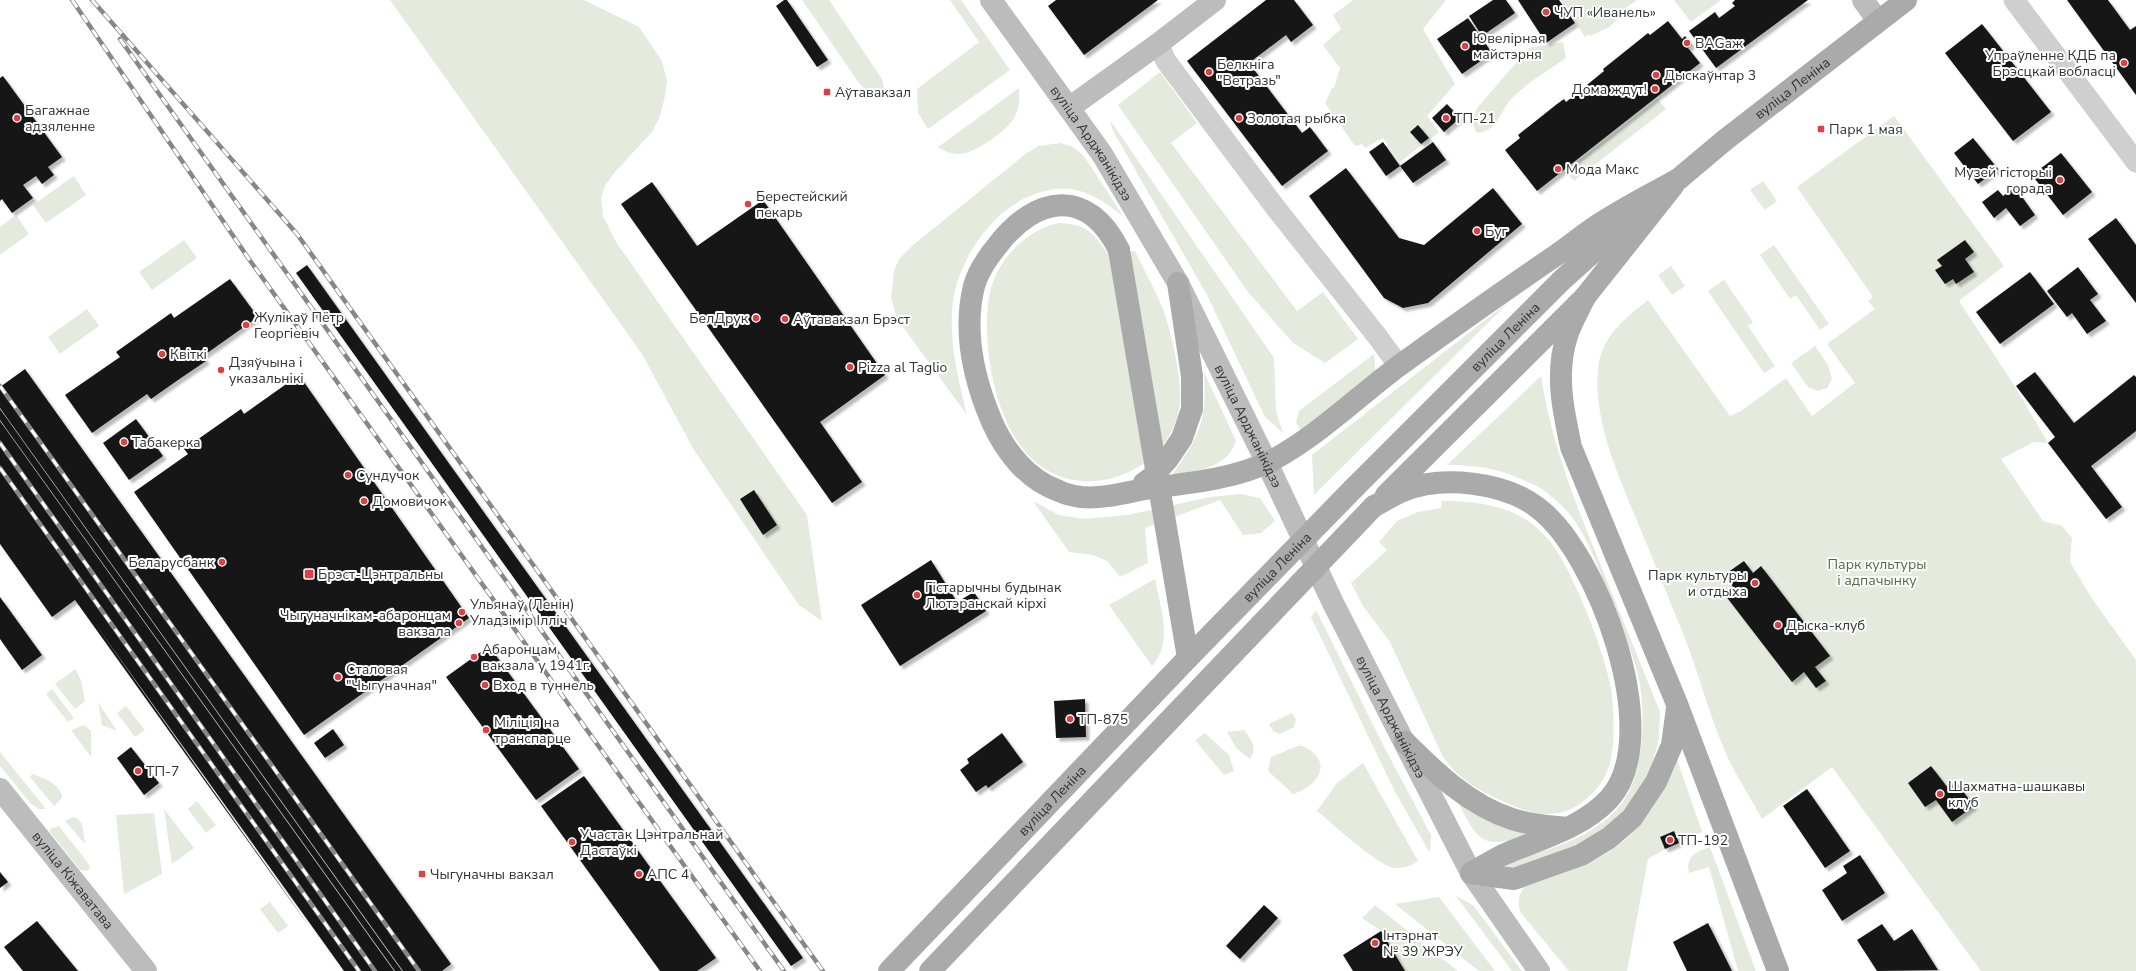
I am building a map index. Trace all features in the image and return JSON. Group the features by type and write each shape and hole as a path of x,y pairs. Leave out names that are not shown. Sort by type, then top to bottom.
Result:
{"main road":[{"name":"вуліца Арджанікідзэ","path":"991,0 1102,154 1178,283 1267,463 1333,603 1471,873 1540,971"},
{"path":"1069,108 1158,44 1215,0"},
{"path":"1863,0 1878,21"},
{"name":"вуліца Леніна","path":"889,971 1188,658 1356,486 1562,280 1617,230 1725,140 1906,0"},
{"path":"1188,658 1119,250 1103,223 1078,207 1061,205 1031,212 1005,235 988,256 975,283 970,312 971,341 976,374 985,405 1005,447 1020,466 1039,481 1057,491 1080,497 1130,492 1217,478 1267,463 1300,444 1399,366 1604,221 1680,178"},
{"name":"вуліца Леніна","path":"930,971 1374,506 1585,297 1680,178"},
{"path":"1130,492 1151,478 1168,459 1182,438 1192,409 1192,376 1178,283"},
{"path":"1585,297 1567,336 1561,366 1562,402 1571,447 1677,704 1778,971"},
{"path":"1374,506 1404,491 1432,484 1459,483 1486,486 1514,494 1538,508 1560,529 1580,558 1599,598 1622,657 1627,688 1630,741 1628,760 1623,778 1609,799 1592,814 1567,828 1504,855 1471,873"},
{"path":"1471,873 1514,879 1581,855 1609,838 1632,818 1656,782 1672,745 1677,704"},
{"path":"1405,742 1437,773 1488,809 1512,819 1537,825 1567,828"},
{"name":"вуліца Кіжаватава","path":"0,789 146,971"}],"street":[{"path":"2014,0 2136,162"},
{"path":"1158,44 1166,61 1333,282 1377,336 1399,366"}],"green space":[{"path":"390,0 584,0 639,27 662,61 667,81 665,96 660,116 652,132 615,172 606,184 601,197 603,216 616,242 807,515 822,621 799,605 694,450 642,354"},
{"path":"802,0 829,0 882,79 884,89 881,96 871,95 859,83"},
{"path":"950,0 961,0 1010,70 928,129 918,113 917,89 979,42"},
{"path":"1353,0 1446,0 1423,29 1455,84 1427,116 1439,132 1400,162 1383,138 1365,148 1362,144 1355,146 1325,103 1332,88 1334,88 1340,68 1323,45 1341,29 1333,15"},
{"path":"1561,0 1637,0 1627,7 1610,27 1590,36 1589,34 1585,37"},
{"path":"1674,0 1721,0 1691,22"},
{"path":"1563,42 1566,58 1532,81 1513,97 1508,102 1495,124 1485,131 1477,133 1473,120 1477,108 1529,48"},
{"path":"1160,72 1197,123 1171,143 1297,311 1323,292 1358,339 1325,363 1293,343 1248,292 1118,105"},
{"path":"1019,88 1019,103 1014,118 1004,129 989,141 972,151 958,154 945,151 938,147"},
{"path":"1658,99 1666,109 1574,181 1565,171"},
{"name":"Парк культуры і адпачынку","path":"1894,116 2004,266 1959,301 2016,388 2048,443 2034,442 2001,459 2043,521 2062,526 2072,538 2070,562 2093,600 2136,660 2136,971 1981,971 1832,767 1762,819 1727,756 1709,710 1688,647 1624,489 1609,447 1599,404 1597,383 1599,362 1606,342 1618,326 1648,300 1730,416 1741,411 1786,378 1812,416 1855,383 1827,344 1875,309 1868,301 1873,297 1797,187"},
{"path":"1110,120 1274,358 1276,411 1283,433 1265,417 1207,295 1113,131"},
{"path":"1060,143 1073,147 1084,156 1123,216 1084,192 1070,189 1048,190 1028,197 1009,208 992,223 966,260 958,280 953,301 953,344 960,387 967,415 898,320 891,298 894,271 899,259 912,246 1024,155 1038,146"},
{"path":"74,176 86,195 46,223 33,205"},
{"path":"1763,181 1777,201 1765,210 1750,190"},
{"path":"16,215 29,234 0,255 0,227"},
{"path":"1059,223 1076,225 1088,231 1098,240 1108,254 1135,251 1163,309 1175,355 1179,381 1180,402 1175,424 1164,444 1149,460 1130,472 1109,479 1088,481 1066,478 1045,469 1029,455 1015,438 1005,417 991,371 987,325 990,290 995,276 1011,252 1022,242 1033,233"},
{"path":"184,240 197,258 152,290 139,272"},
{"path":"1774,245 1829,324 1820,330 1796,295 1790,299 1760,255"},
{"path":"1671,266 1685,286 1672,295 1658,275"},
{"path":"1724,280 1753,322 1748,326 1775,366 1764,373 1708,291"},
{"path":"1511,300 1314,495 1312,455"},
{"path":"87,309 99,326 60,354 48,337"},
{"path":"1815,346 1828,365 1832,379 1827,388 1818,391 1808,387 1791,363"},
{"path":"1374,354 1376,376 1302,432 1296,422 1299,411"},
{"path":"1204,372 1236,441 1232,450 1218,463 1210,467 1172,475 1189,449 1200,427 1204,403"},
{"path":"1541,376 1545,400 1557,447 1572,493 1660,712 1659,739 1651,767 1639,794 1624,815 1578,847 1510,869 1506,867 1508,862 1566,843 1593,829 1616,810 1632,785 1637,770 1642,738 1643,722 1641,692 1634,661 1594,557 1575,521 1557,501 1535,485 1495,470 1447,465"},
{"path":"1240,494 1260,498 1275,521 1261,533 1243,535 1220,500 1145,528 1148,563 1120,577 1107,561 1092,555 1069,552 1033,501 1059,515 1084,519 1127,515 1210,497"},
{"path":"1442,501 1486,504 1507,510 1530,522 1545,536 1556,550 1566,567 1586,610 1608,673 1613,707 1613,740 1611,761 1603,780 1589,797 1572,809 1564,812 1547,814 1522,809 1504,802 1475,787 1450,766 1443,757 1390,642 1363,606 1351,583 1387,550 1379,542 1397,521 1418,512 1441,508"},
{"path":"1155,579 1164,624 1164,635 1159,657 1152,666 1109,605"},
{"path":"1316,610 1383,745 1431,835 1430,853 1395,792 1311,617"},
{"path":"75,669 81,680 85,701 75,709 55,684"},
{"path":"52,689 74,718 68,722 46,694"},
{"path":"98,702 117,731 102,725"},
{"path":"126,706 145,730 135,737 117,713"},
{"path":"1292,713 1296,719 1294,727 1280,734 1273,731 1269,724"},
{"path":"84,725 91,731 91,757 71,730"},
{"path":"1244,730 1253,744 1253,751 1250,759 1236,748 1227,732"},
{"path":"1205,733 1229,755 1234,771 1224,775 1195,740"},
{"path":"1300,745 1310,750 1317,757 1320,764 1320,771 1317,778 1311,784 1303,790 1293,794 1268,771 1271,757"},
{"path":"0,752 46,809 39,809 31,804 0,766"},
{"path":"1676,756 1702,832 1679,843 1674,831 1660,837 1665,849 1648,859 1627,971 1569,971 1520,912 1519,899 1522,890 1524,887 1572,870 1603,856 1629,836 1645,815"},
{"path":"1363,763 1418,861 1404,868 1394,868 1377,860 1317,811 1337,783"},
{"path":"32,774 50,781 60,791 62,796 61,799 54,806 30,777"},
{"path":"197,801 216,825 206,833 188,809"},
{"path":"1459,804 1497,824 1529,835 1528,838 1501,842 1485,840 1479,836 1473,828"},
{"path":"164,809 194,848 172,864"},
{"path":"154,813 162,874 124,894 116,815"},
{"path":"73,817 78,819 82,824 85,844 65,821"},
{"path":"59,826 88,863 90,868 88,871 80,870 50,832 50,829"},
{"path":"1710,847 1756,971 1738,971 1709,867 1689,873 1688,867 1690,859 1701,850"},
{"path":"1456,896 1473,905 1522,971 1512,971"},
{"path":"1439,897 1495,971 1479,971 1395,904"},
{"path":"270,902 288,926 278,933 260,909"},
{"path":"1375,905 1458,971 1405,971 1381,931 1362,918"}],"building":[{"path":"784,0 787,0 828,60 817,67 776,6"},
{"path":"1056,0 1158,0 1084,55 1048,6"},
{"path":"1266,0 1294,0 1313,25 1291,42 1286,35 1249,63 1302,133 1310,127 1328,151 1282,186 1187,61"},
{"path":"1493,0 1506,0 1515,13 1482,36 1469,16"},
{"name":"ЧУП «Иванель»","path":"1518,0 1559,0 1575,23 1546,43"},
{"path":"1735,0 1808,0 1716,68 1689,31 1715,12 1719,18 1735,6 1732,3"},
{"name":"Упраўленне КДБ па Брэсцкай вобласці","path":"2067,0 2108,0 2130,30 2136,26 2136,95"},
{"name":"Ювелірная майстэрня","path":"1468,18 1492,53 1462,74 1437,39"},
{"path":"1668,21 1682,39 1685,36 1692,45 1688,48 1700,63 1537,191 1505,150 1520,138 1518,135 1557,104 1564,99 1566,102 1604,71 1603,69 1648,33 1650,35"},
{"path":"1982,24 2051,112 2013,141 1945,53"},
{"name":"Багажнае адзяленне","path":"3,76 62,157 48,167 54,175 42,184 36,176 23,185 33,198 12,213 2,199 0,201 0,78"},
{"name":"ТП-21","path":"1447,104 1460,118 1444,132 1432,118"},
{"path":"1418,125 1429,138 1421,144 1410,132"},
{"path":"1973,138 1998,169 1978,184 1954,153"},
{"path":"1383,142 1400,166 1386,176 1369,152"},
{"path":"1433,142 1446,160 1413,183 1400,166"},
{"name":"Музей гісторыі горада","path":"2061,153 2092,192 2063,215 2032,175"},
{"name":"Буг","path":"1346,168 1399,238 1424,245 1493,188 1522,224 1428,303 1403,308 1384,298 1309,196"},
{"path":"652,182 697,246 763,200 885,375 820,422 862,482 832,503 621,204"},
{"path":"2015,187 2035,215 2020,226 2006,208 1994,218 1982,202 1998,190 2003,196"},
{"path":"2116,218 2136,245 2136,303 2088,239"},
{"path":"1965,240 1974,252 1965,259 1974,272 1956,284 1953,279 1945,284 1935,270 1942,266 1937,260"},
{"path":"307,265 803,958 791,966 296,273"},
{"path":"2078,267 2098,294 2090,300 2106,321 2087,334 2072,313 2067,317 2047,291"},
{"path":"2030,272 2054,304 2000,344 1976,312"},
{"name":"Квіткі","path":"230,279 258,317 203,356 206,361 151,399 147,394 92,433 65,395 120,357 116,352 171,313 174,318"},
{"path":"25,369 451,964 442,971 403,971 0,408 0,387"},
{"path":"2035,372 2074,423 2134,375 2136,377 2136,431 2091,466 2122,507 2106,519 2048,443 2055,437 2016,386"},
{"name":"Брэст-Цэнтральны","path":"299,375 469,618 304,735 134,492 188,454 184,449 241,409 244,414"},
{"path":"0,409 402,971 395,971 0,420"},
{"path":"136,419 163,456 129,480 103,443"},
{"path":"0,421 394,971 344,971 91,618 311,929 75,600 52,617 0,544"},
{"path":"754,490 777,525 763,535 740,499"},
{"path":"931,560 957,602 974,592 986,611 900,666 861,605"},
{"name":"Дыска-клуб","path":"1744,561 1753,573 1761,566 1830,656 1815,667 1826,681 1816,688 1804,672 1792,682 1725,595 1734,588 1724,575"},
{"path":"0,597 42,655 22,670 0,639"},
{"path":"489,646 579,769 536,800 446,677"},
{"name":"ТП-875","path":"1085,699 1086,737 1056,738 1054,701"},
{"path":"333,729 344,745 325,758 314,743"},
{"path":"1002,733 1023,762 988,788 986,785 976,792 960,770 969,763 967,759"},
{"name":"ТП-7","path":"131,747 159,783 144,795 117,758"},
{"name":"Шахматна-шашкавы клуб","path":"1931,766 1948,788 1956,782 1974,806 1952,822 1936,800 1925,807 1908,783"},
{"path":"584,776 716,958 697,971 660,971 541,806"},
{"path":"1807,789 1850,851 1825,868 1783,806"},
{"name":"ТП-192","path":"1674,831 1679,843 1665,849 1660,837"},
{"path":"1860,855 1885,893 1842,921 1822,890 1847,873 1843,866"},
{"path":"0,872 8,882 0,888"},
{"path":"1264,905 1278,918 1240,959 1226,946"},
{"path":"37,921 78,971 23,971 4,947"},
{"path":"1708,923 1732,971 1687,971 1673,942"},
{"path":"1882,924 1894,941 1912,929 1938,970 1877,971 1857,940"},
{"name":"Інтэрнат № 39 ЖРЭУ","path":"1381,931 1405,971 1353,971 1343,955"}],"railway":[{"path":"72,0 251,262 760,971"},
{"path":"92,0 297,234 823,971"},
{"path":"120,39 784,971"},
{"path":"0,386 419,971"},
{"path":"0,443 375,971"},
{"path":"0,468 359,971"}],"place":[{"name":"ЧУП «Иванель»","path":"1546,12"},
{"name":"BAGаж","path":"1687,43"},
{"name":"Ювелірная майстэрня","path":"1465,46"},
{"name":"Упраўленне КДБ па Брэсцкай вобласці","path":"2124,63"},
{"name":"Белкніга \"Ветразь\"","path":"1209,72"},
{"name":"Дыскаўнтар 3","path":"1656,75"},
{"name":"Дома ждут!","path":"1655,89"},
{"name":"Аўтавакзал","path":"827,92"},
{"name":"Багажнае адзяленне","path":"17,118"},
{"name":"Золотая рыбка","path":"1239,118"},
{"name":"ТП-21","path":"1446,118"},
{"name":"Парк 1 мая","path":"1821,129"},
{"name":"Мода Макс","path":"1558,169"},
{"name":"Музей гісторыі горада","path":"2060,180"},
{"name":"Берестейский пекарь","path":"748,204"},
{"name":"Буг","path":"1477,231"},
{"name":"БелДрук","path":"756,318"},
{"name":"Аўтавакзал Брэст","path":"785,319"},
{"name":"Жулікаў Пётр Георгіевіч","path":"246,325"},
{"name":"Квіткі","path":"162,354"},
{"name":"Pizza al Taglio","path":"850,367"},
{"name":"Дзяўчына і указальнікі","path":"221,370"},
{"name":"Табакерка","path":"124,442"},
{"name":"Сундучок","path":"348,475"},
{"name":"Домовичок","path":"364,501"},
{"name":"Беларусбанк","path":"222,562"},
{"name":"Брэст-Цэнтральны","path":"309,574"},
{"name":"Парк культуры и отдыха","path":"1755,583"},
{"name":"Гістарычны будынак Лютэранскай кірхі","path":"917,595"},
{"name":"Ульянаў (Ленін) Уладзімір Ілліч","path":"462,612"},
{"name":"Чыгуначнікам-абаронцам вакзала","path":"459,623"},
{"name":"Дыска-клуб","path":"1778,625"},
{"name":"Абаронцам вакзала у 1941г.","path":"474,657"},
{"name":"Сталовая \"Чыгуначная\"","path":"338,677"},
{"name":"Вход в туннель","path":"485,685"},
{"name":"ТП-875","path":"1070,719"},
{"name":"Міліція на транспарце","path":"486,730"},
{"name":"ТП-7","path":"138,771"},
{"name":"Шахматна-шашкавы клуб","path":"1940,794"},
{"name":"ТП-192","path":"1670,840"},
{"name":"Участак Цэнтральнай Дастаўкі","path":"572,842"},
{"name":"Чыгуначны вакзал","path":"422,874"},
{"name":"АПС 4","path":"639,874"},
{"name":"Інтэрнат № 39 ЖРЭУ","path":"1375,943"}]}
